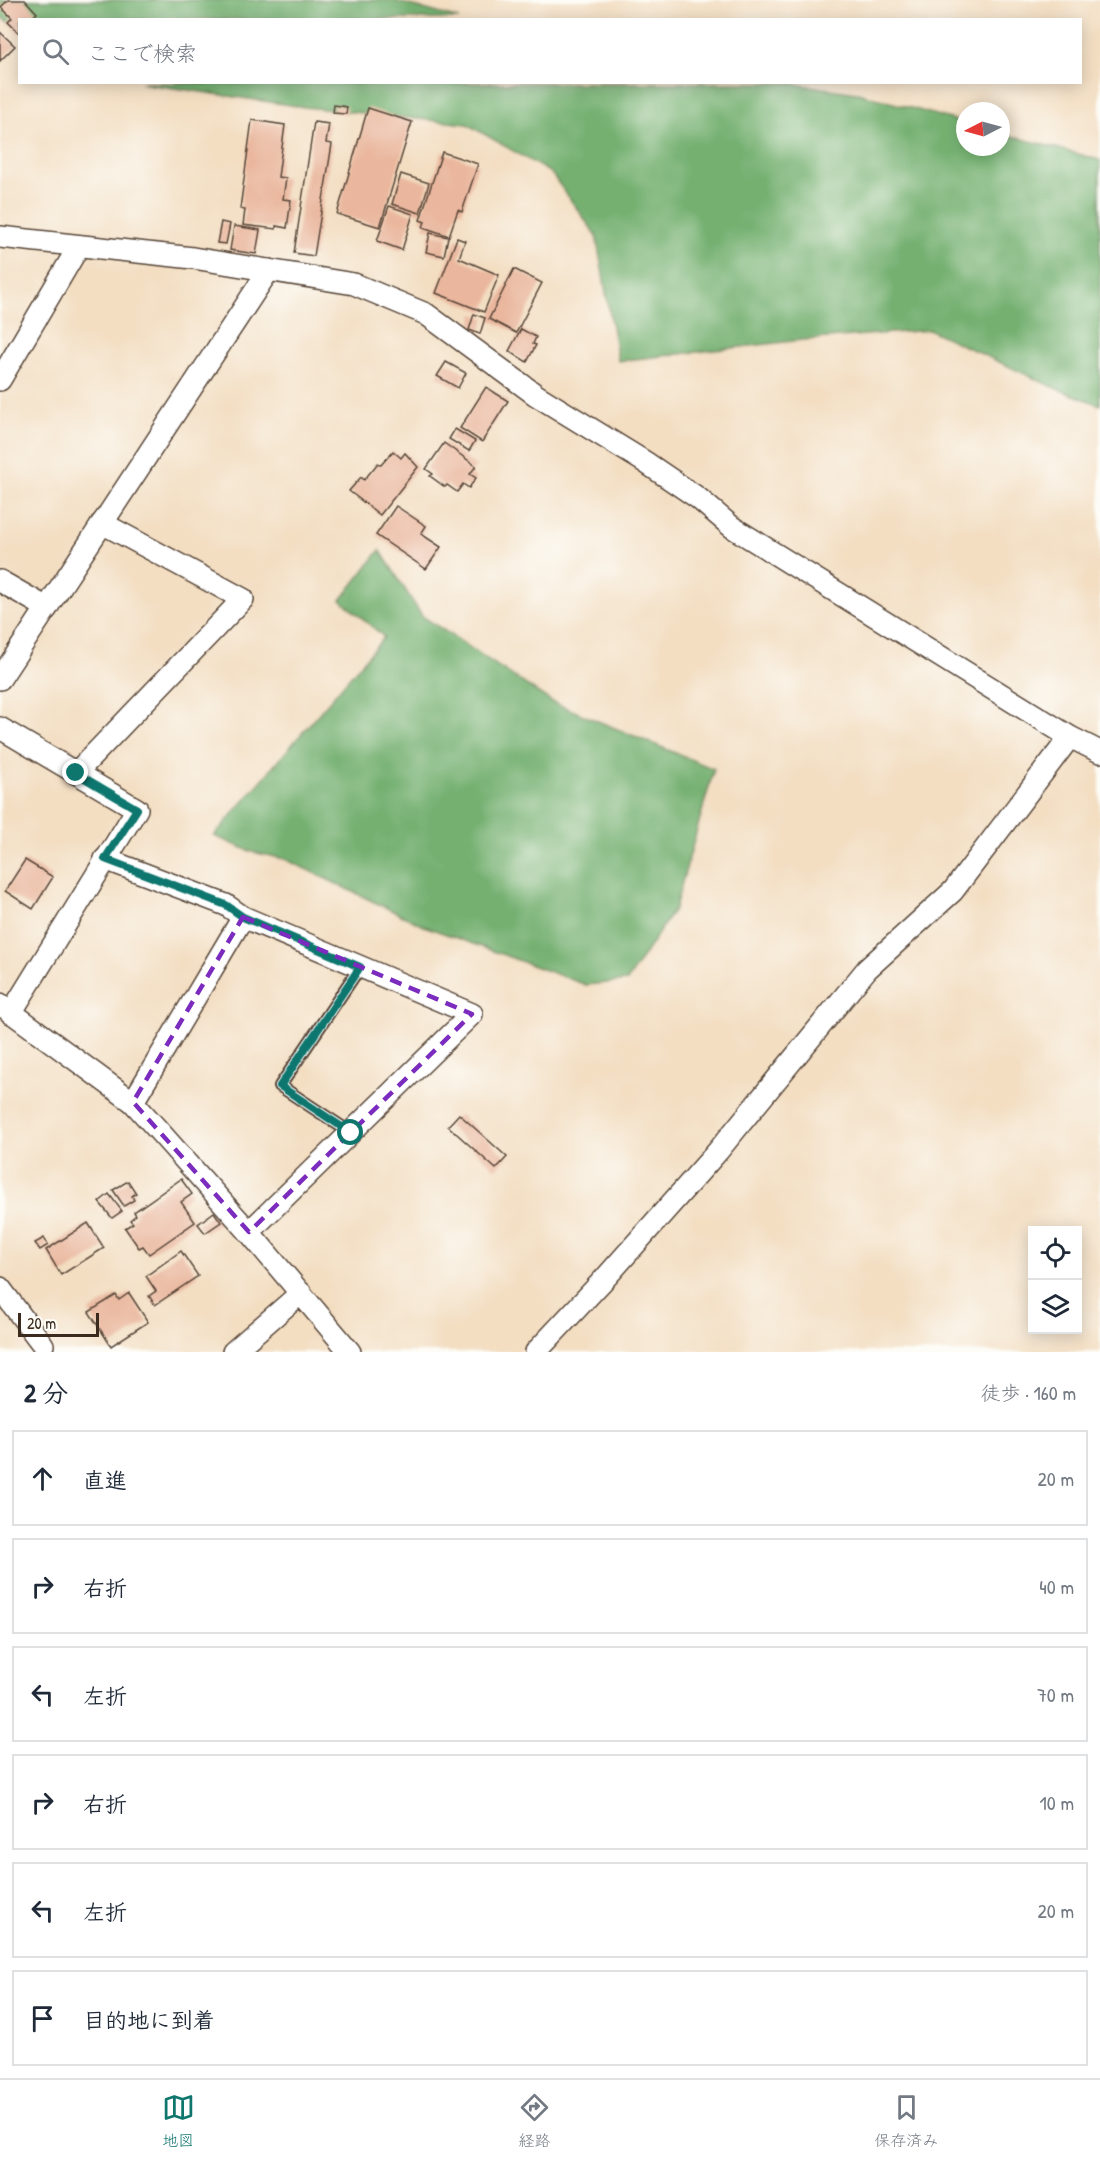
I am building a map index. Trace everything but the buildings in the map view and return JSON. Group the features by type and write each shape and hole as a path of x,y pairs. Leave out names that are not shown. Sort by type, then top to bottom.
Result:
{"street":[{"path":"0,237 193,258 354,284 426,314 536,395 645,462 698,498 732,527 1070,737 1100,752"},
{"path":"0,380 79,246"},
{"path":"0,679 268,270"},
{"path":"76,773 243,599 102,523"},
{"path":"0,581 47,608"},
{"path":"0,728 137,809 6,1008 133,1102 249,1232 350,1352"},
{"path":"536,1352 718,1151 867,969 953,891 1070,737"},
{"path":"105,859 226,905 243,917 472,1014 249,1232"},
{"path":"133,1102 243,917"},
{"path":"0,1288 43,1345"},
{"path":"232,1352 301,1293"}],"lane":[{"path":"351,1133 280,1086 360,967"}],"highlighted area":[{"path":"243,917 472,1014 249,1232 133,1102"}],"green space":[{"path":"0,0 392,0 455,18 18,18 18,29 0,16"},
{"path":"147,84 795,84 858,93 956,120 956,156 1010,156 1010,135 1100,160 1100,405 1055,388 930,330 802,340 618,361 596,235 551,173 467,124 304,107"},
{"path":"380,550 422,616 552,702 714,769 675,908 627,981 586,985 424,926 285,859 252,852 214,836 384,637 341,600"}],"route":[{"path":"76,773 137,809 105,859 226,905 243,917 360,967 280,1086 351,1133"}]}
